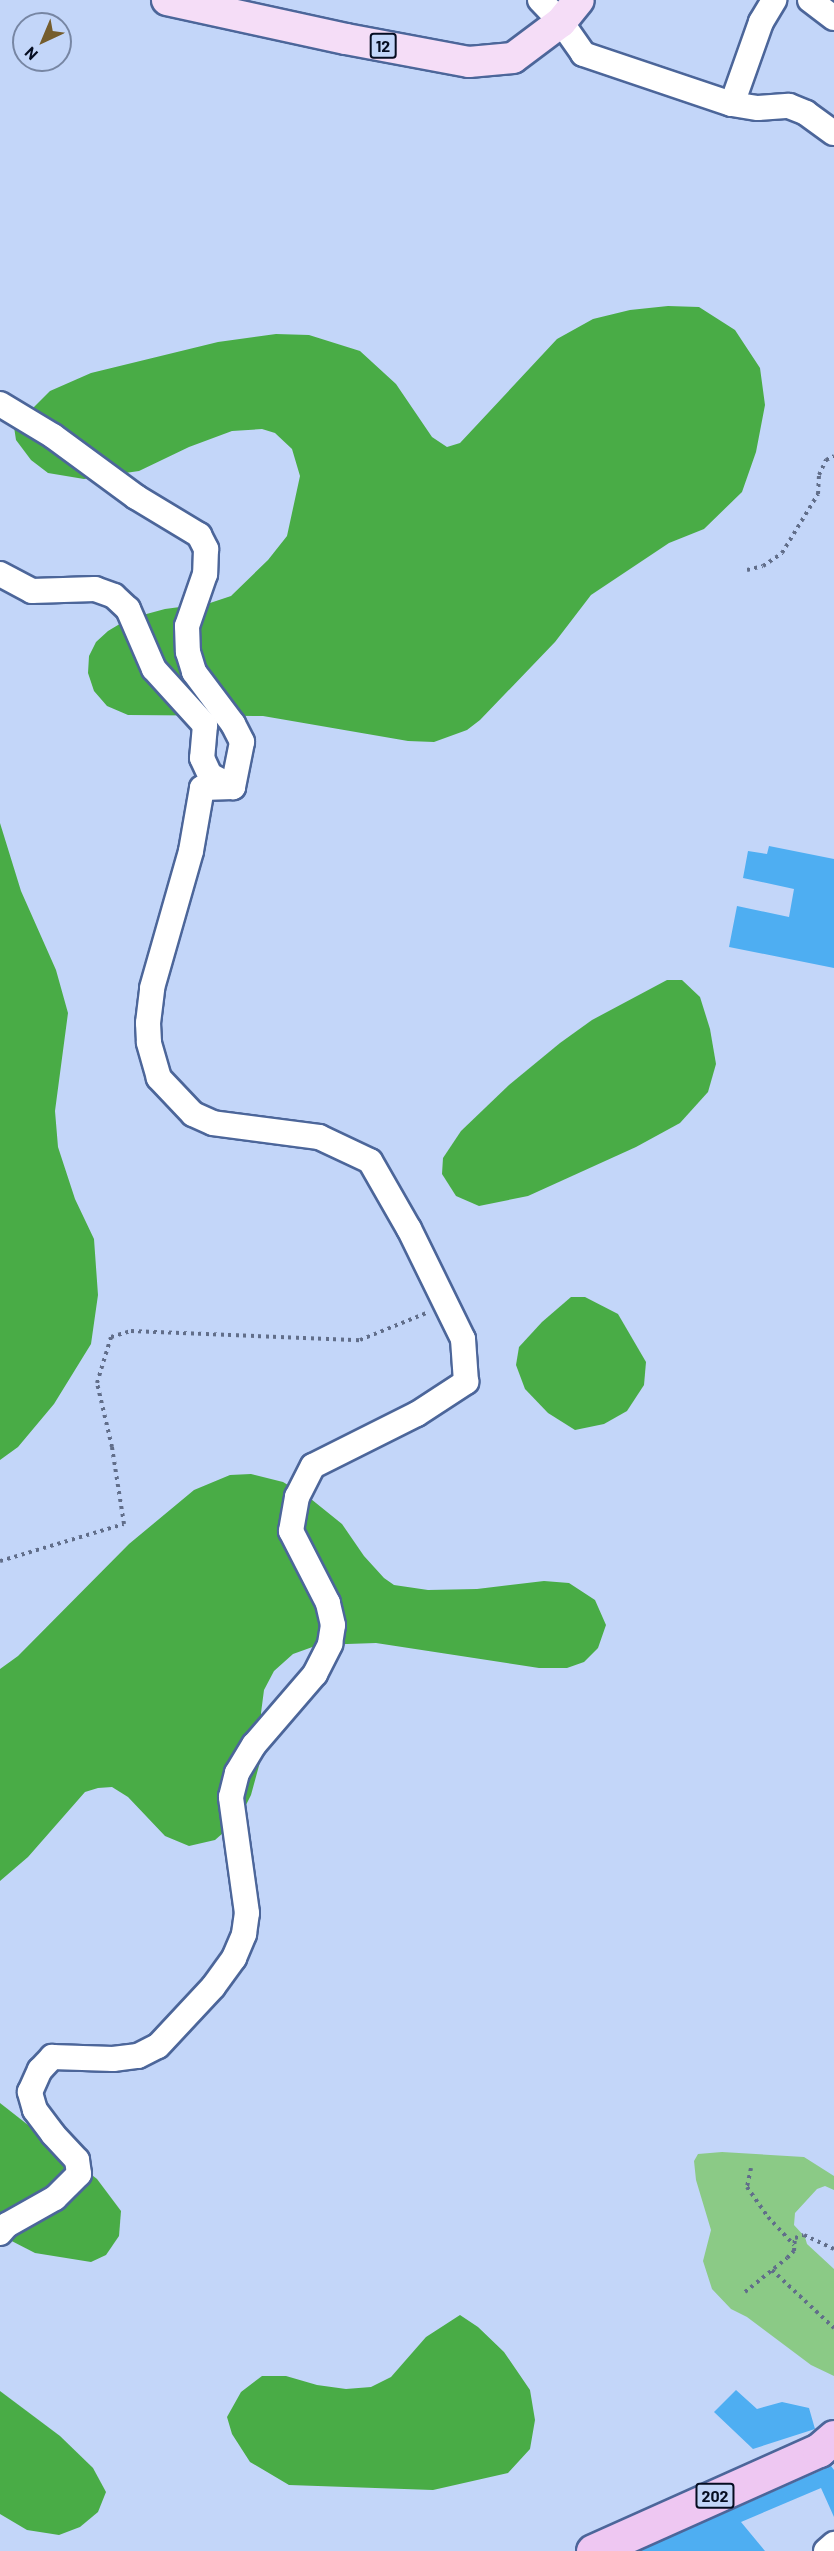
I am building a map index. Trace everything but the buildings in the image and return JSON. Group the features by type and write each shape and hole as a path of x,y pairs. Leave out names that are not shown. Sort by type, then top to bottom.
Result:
{"highway":[{"name":"202","path":"597,2550 829,2451"}],"main road":[{"name":"12","path":"167,0 346,39 469,62 513,58 570,11"}],"street":[{"path":"540,0 570,11 583,54 732,104 758,108 789,106 806,113 834,133"},
{"path":"732,104 761,22 774,0"},
{"path":"810,0 834,18"},
{"path":"0,404 53,436 136,497 199,535 206,549 205,574 187,626 188,652 194,672 233,724 242,742 233,787"},
{"path":"0,574 32,591 95,589 114,596 128,609 154,669 205,725 202,758 210,775 233,787"},
{"path":"0,2233 7,2225 55,2198 79,2174 77,2160 35,2110 30,2092 40,2070 52,2057 113,2059 138,2056 158,2046 213,1987 234,1958 244,1934 247,1913 231,1797 237,1773 254,1745 315,1674 330,1644 333,1625 328,1603 291,1531 297,1497 313,1466 417,1414 466,1382 463,1339 409,1229 370,1161 319,1137 213,1123 193,1114 159,1078 148,1023 152,988 191,851 202,788 233,787"},
{"path":"826,2551 834,2544"}],"path":[{"path":"747,570 763,566 782,553 818,494 819,475 826,460 834,456"},
{"path":"0,1561 124,1524 112,1447 97,1383 111,1337 131,1331 360,1340 446,1305"},
{"path":"751,2168 747,2187 768,2217 794,2246"},
{"path":"745,2292 794,2252 795,2238 804,2235 834,2249"},
{"path":"772,2270 834,2328"}],"green space":[{"path":"668,306 699,307 735,330 760,368 765,405 756,452 742,492 704,529 669,543 591,595 555,642 480,720 467,730 434,742 408,741 263,716 128,715 107,706 94,691 88,673 89,656 96,642 108,631 128,619 165,609 210,603 231,596 268,560 287,536 300,476 292,449 275,433 262,429 232,431 189,447 139,471 84,479 48,473 31,460 16,440 14,427 50,391 91,373 218,342 276,334 309,335 360,351 396,384 432,437 447,447 460,443 557,339 593,319 630,310"},
{"path":"0,823 21,891 56,970 68,1013 55,1111 58,1147 75,1199 94,1239 98,1295 91,1344 54,1404 18,1447 0,1460"},
{"path":"667,980 682,980 700,997 710,1029 716,1064 708,1092 680,1123 636,1147 528,1196 479,1206 456,1196 442,1174 443,1158 461,1131 509,1085 560,1043 592,1020"},
{"path":"571,1297 585,1297 618,1314 646,1362 644,1385 627,1411 604,1424 575,1430 548,1413 525,1389 516,1365 519,1347 542,1322"},
{"path":"251,1474 283,1482 311,1499 342,1524 364,1556 384,1578 394,1585 428,1590 477,1589 544,1581 569,1583 595,1600 606,1625 598,1648 584,1662 567,1668 539,1668 376,1643 318,1645 293,1654 274,1671 264,1690 261,1713 263,1751 251,1795 239,1819 215,1840 189,1846 165,1836 128,1797 112,1787 98,1788 85,1792 28,1857 0,1881 0,1669 18,1656 129,1544 194,1490 230,1475"},
{"path":"0,2103 97,2179 121,2211 119,2236 106,2255 91,2262 35,2253 0,2235"},
{"path":"722,2152 804,2157 834,2176 834,2190 825,2186 817,2189 795,2213 794,2225 805,2237 807,2244 834,2269 834,2376 811,2365 747,2317 731,2309 712,2289 703,2261 711,2230 696,2180 694,2161 698,2154"},
{"path":"460,2315 478,2327 504,2352 530,2390 535,2420 530,2449 508,2473 433,2490 289,2485 250,2462 232,2434 227,2417 241,2392 262,2376 286,2376 317,2385 346,2389 371,2387 391,2377 426,2337"},
{"path":"0,2391 60,2436 93,2468 106,2492 98,2512 80,2527 59,2535 27,2530 0,2514"}]}
